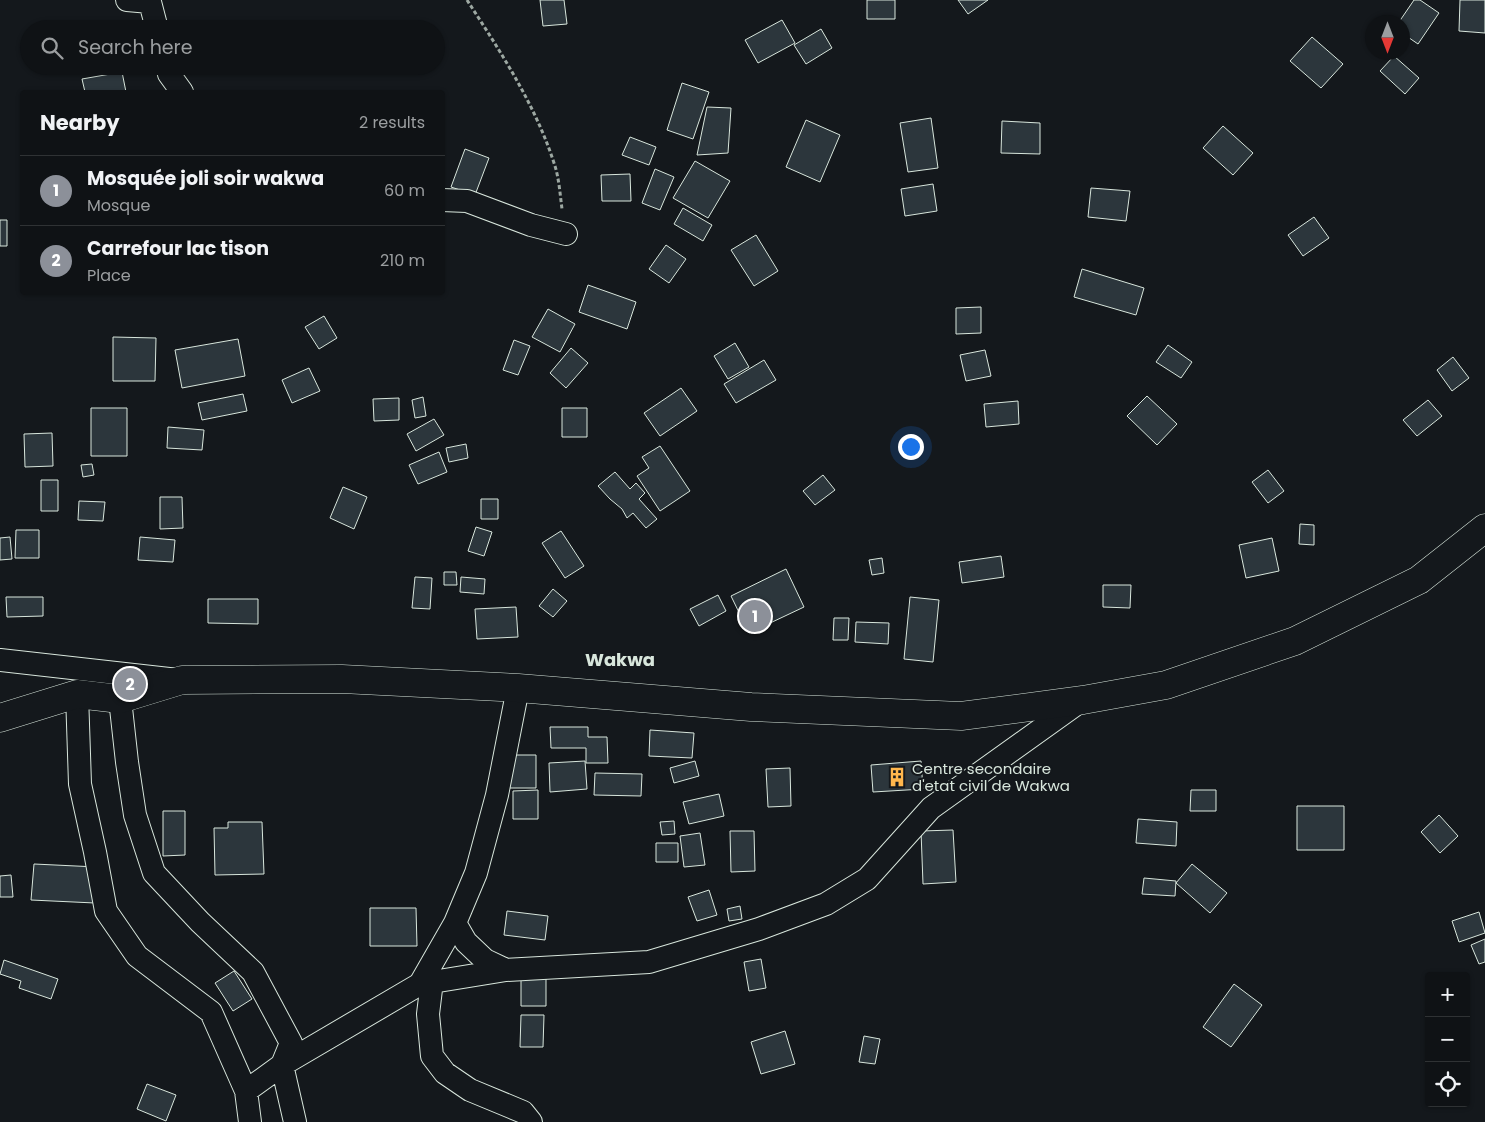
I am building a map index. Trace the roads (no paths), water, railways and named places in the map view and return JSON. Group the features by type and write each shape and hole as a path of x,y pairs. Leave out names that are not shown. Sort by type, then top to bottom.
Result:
{"highway":[{"path":"0,718 77,694 120,699 182,680 342,679 518,688 751,707 961,716 1082,700 1166,684 1295,641 1419,580 1485,528"}],"street":[{"path":"127,0 150,2 155,20"},
{"path":"170,75 181,90"},
{"path":"445,200 467,201 531,225 566,234"},
{"path":"0,660 182,680"},
{"path":"518,688 497,795 476,873 426,982 432,1056 445,1073 470,1090 523,1112 531,1122"},
{"path":"77,694 80,784 96,852 106,911 137,956 211,1012 246,1091 250,1122"},
{"path":"120,699 135,815 154,873 200,922 253,972 291,1043 282,1065 295,1122"},
{"path":"246,1091 282,1065 426,982 506,970 648,962 759,930 826,904 867,879 931,808 1082,700"},
{"path":"454,923 466,942 485,960 506,970"}],"place":[{"name":"Mosquée joli soir wakwa","path":"755,616"},
{"name":"Carrefour lac tison","path":"130,684"},
{"name":"Centre secondaire d'etat civil de Wakwa","path":"897,777"}],"district":[{"name":"Wakwa","path":"620,659"}]}
